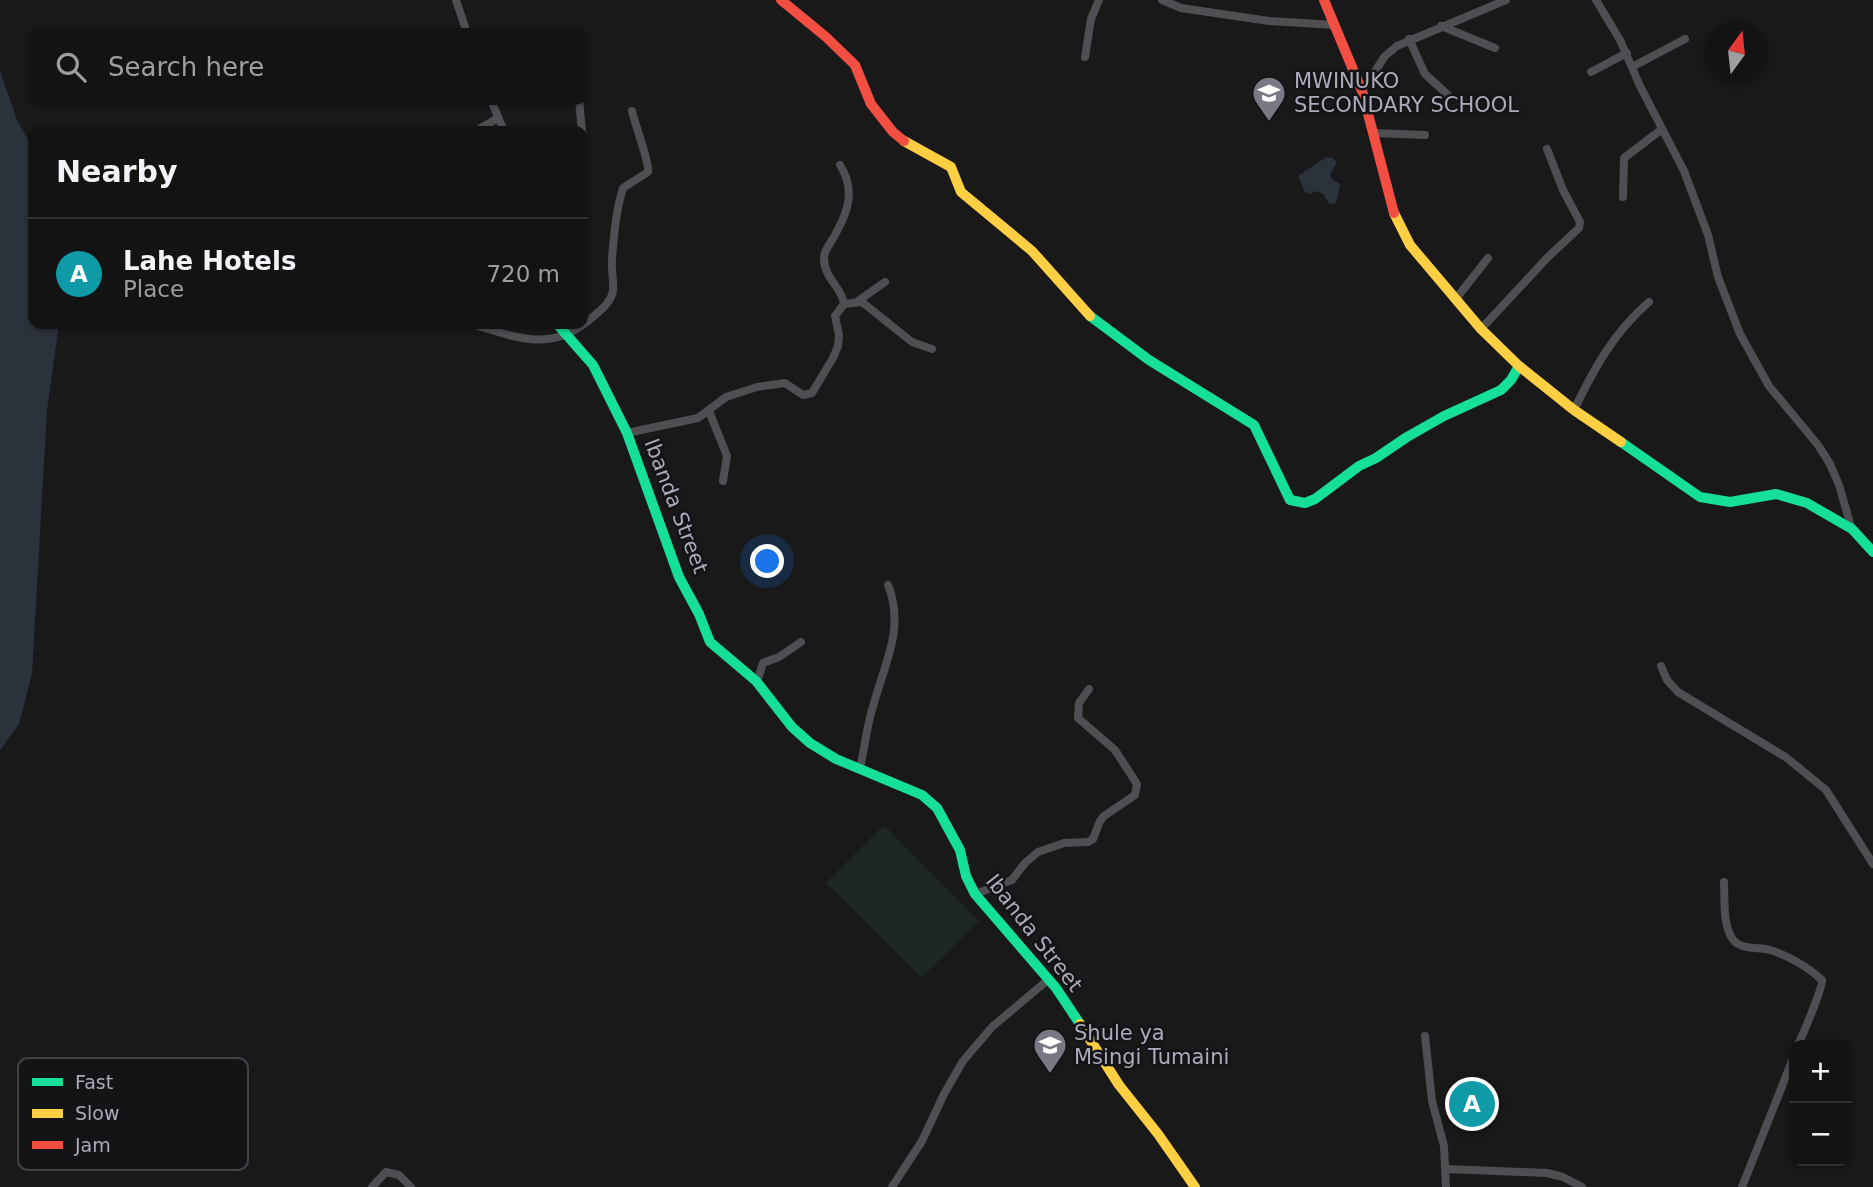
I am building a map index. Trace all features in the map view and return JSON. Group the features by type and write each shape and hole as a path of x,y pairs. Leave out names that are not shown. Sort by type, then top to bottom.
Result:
{"street":[{"path":"456,0 465,28"},
{"path":"781,0 855,65 871,104 893,132 909,145 950,167 961,192 1031,251 1090,316 1149,360 1254,425 1290,500 1305,503 1315,499 1359,466 1416,432 1502,390 1519,366"},
{"path":"1085,57 1091,19 1099,0"},
{"path":"1162,0 1181,8 1269,21 1335,25"},
{"path":"1324,0 1362,91 1391,206 1400,229 1481,330 1519,366 1574,410 1700,496 1740,502 1774,495 1797,497 1852,530 1873,552"},
{"path":"1362,91 1385,56 1397,46 1506,0"},
{"path":"1596,0 1627,53 1684,171 1708,235 1718,278 1740,334 1769,386 1818,444 1830,464 1852,530"},
{"path":"1441,26 1495,48"},
{"path":"1632,67 1685,39"},
{"path":"1409,40 1425,74 1449,96"},
{"path":"1591,72 1627,53"},
{"path":"493,105 502,126"},
{"path":"579,105 581,126"},
{"path":"588,322 611,297 612,257 623,188 649,172 650,166 639,142 632,111"},
{"path":"484,126 498,118"},
{"path":"1623,197 1624,158 1662,129"},
{"path":"1374,133 1425,135"},
{"path":"1481,330 1548,257 1579,228 1580,222 1563,190 1547,149"},
{"path":"840,165 847,177 850,194 840,226 826,249 824,258 830,280 841,293 844,304"},
{"path":"1455,300 1488,258"},
{"path":"627,433 698,418 726,397 757,387 785,383 803,395 811,394 836,351 839,335 835,316 844,304 858,301 885,282"},
{"path":"858,301 912,342 932,349"},
{"path":"1574,410 1612,340 1649,302"},
{"path":"488,329 514,337 541,340 566,336 580,329"},
{"name":"Ibanda Street","path":"561,329 593,365 627,433 676,568 710,642 757,682 792,727 810,743 836,759 911,789 937,808 960,849 966,876 975,894 1049,979 1119,1085 1165,1143 1195,1187"},
{"path":"709,411 727,456 723,481"},
{"path":"690,419 714,423"},
{"path":"860,768 872,707 894,639 894,607 888,585"},
{"path":"757,682 763,663 779,657 801,642"},
{"path":"1661,666 1667,680 1678,692 1787,758 1826,790 1873,864"},
{"path":"975,894 1012,880 1038,852 1064,843 1088,842 1093,839 1100,821 1135,795 1137,785 1115,750 1077,718 1079,703 1089,689"},
{"path":"1724,882 1728,925 1735,942 1772,950 1822,980 1822,990 1800,1040"},
{"path":"892,1187 922,1141 963,1061 992,1027 1049,979"},
{"path":"1425,1035 1432,1101 1444,1146 1446,1187"},
{"path":"1742,1187 1789,1069"},
{"path":"1447,1169 1547,1173 1563,1177 1582,1187"},
{"path":"372,1187 386,1172 394,1172 411,1187"}],"shaded area":[{"path":"0,71 17,120 28,139 28,329 58,329 47,410 32,673 19,724 0,750"},
{"path":"1326,157 1337,162 1330,175 1340,184 1334,204 1329,203 1323,194 1305,192 1298,176"},
{"path":"884,825 979,921 921,978 826,883"}],"traffic: fast":[{"path":"1090,316 1149,360 1254,425 1290,500 1305,503 1407,437 1444,416 1501,390 1519,366"},
{"path":"561,329 593,365 627,433 679,577 699,614 710,642 756,681 792,727 810,743 836,759 922,795 937,808 960,850 966,876 975,894 1056,988 1080,1024"},
{"path":"1621,442 1700,497 1730,502 1776,494 1807,503 1852,529 1873,552"}],"traffic: slow":[{"path":"904,141 951,167 961,192 1032,251 1090,316"},
{"path":"1394,213 1410,245 1481,329 1519,366 1574,410 1621,442"},
{"path":"1080,1024 1119,1085 1195,1187"}],"traffic: jam":[{"path":"781,0 855,65 871,104 893,132 904,141"},
{"path":"1324,0 1362,91 1394,213"}],"place":[{"name":"MWINUKO SECONDARY SCHOOL","path":"1269,123"},
{"name":"Shule ya Msingi Tumaini","path":"1050,1075"},
{"name":"Lahe Hotels","path":"1472,1104"}]}
